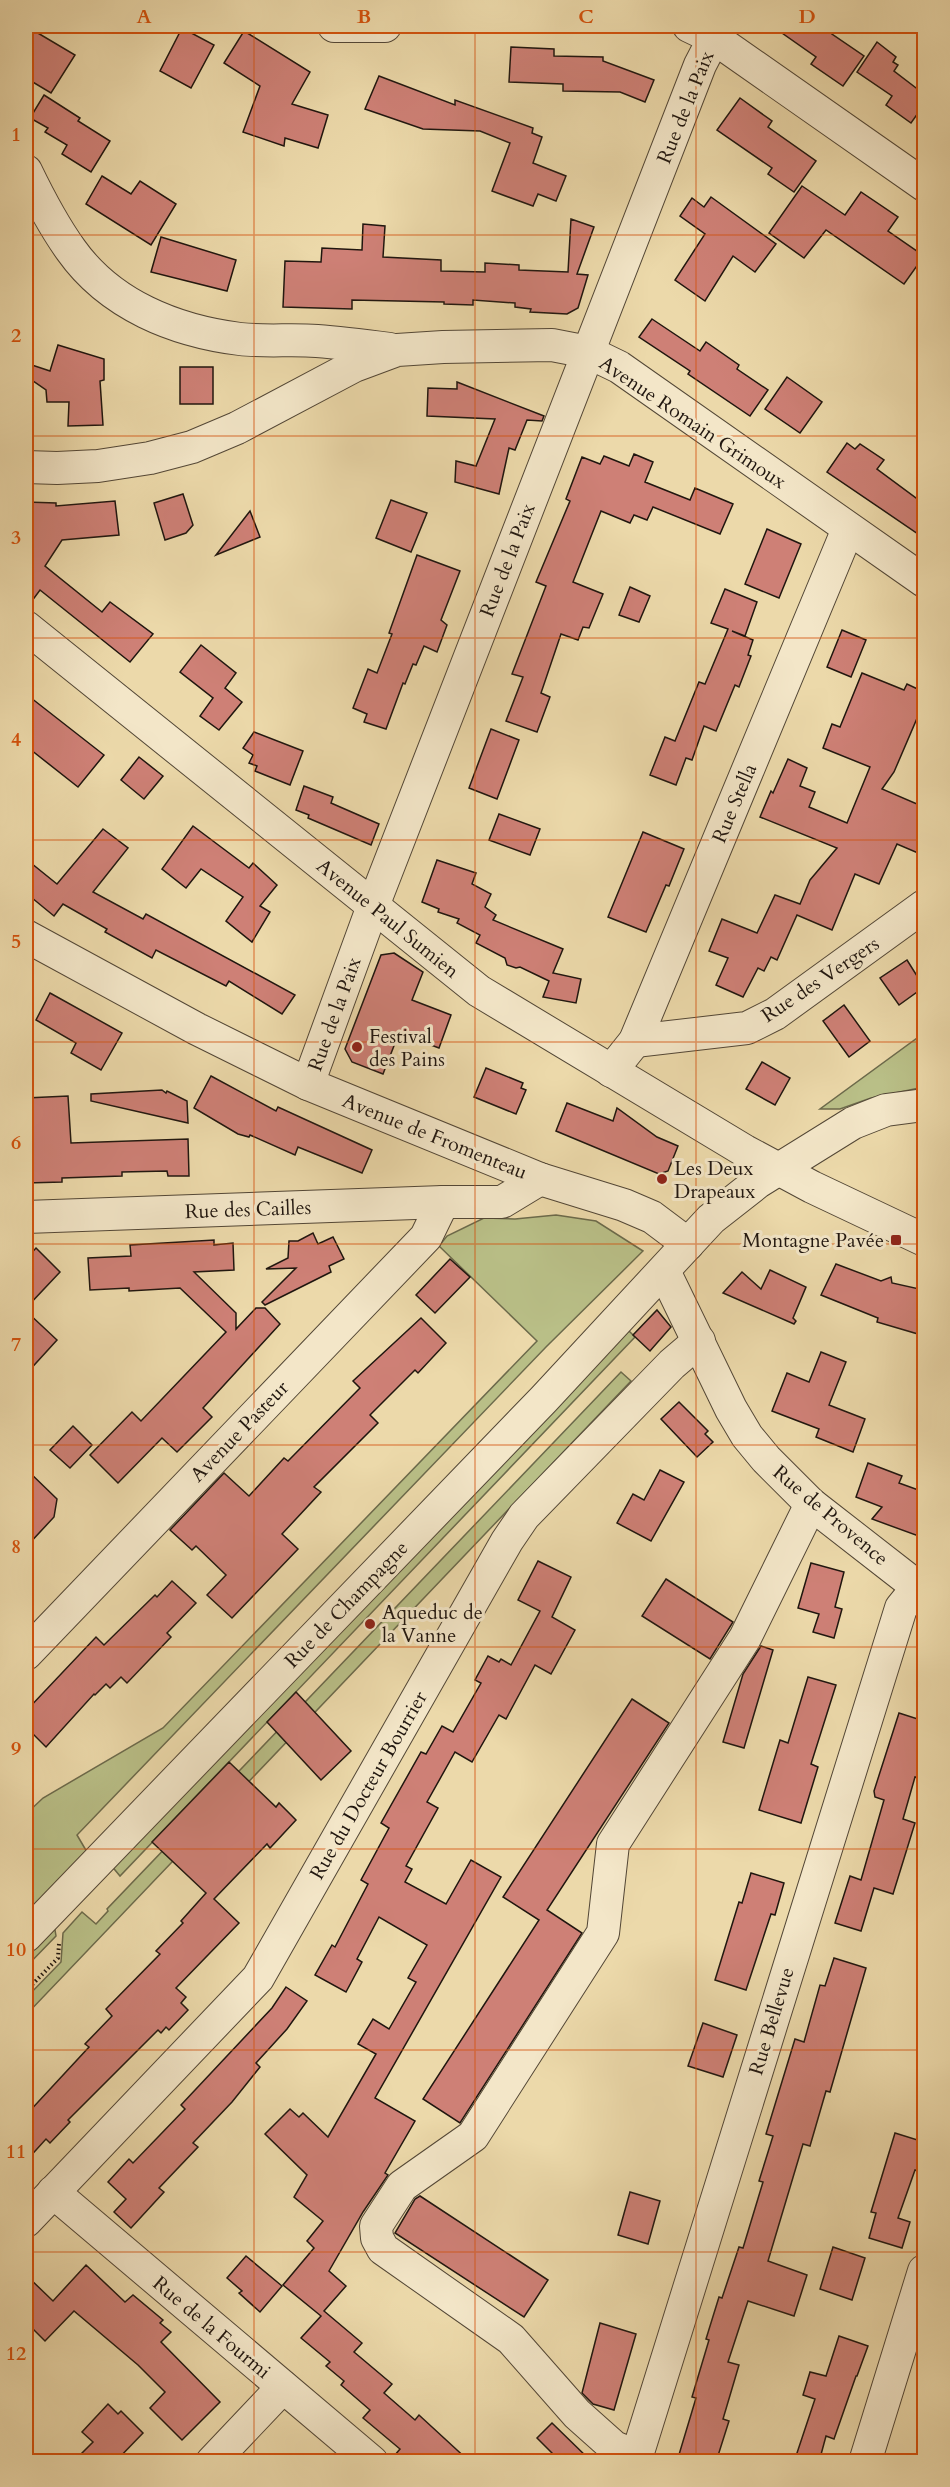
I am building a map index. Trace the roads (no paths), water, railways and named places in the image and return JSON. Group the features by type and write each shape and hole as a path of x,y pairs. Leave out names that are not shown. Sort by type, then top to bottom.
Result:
{"street":[{"path":"334,26 385,26"},
{"path":"701,32 924,185"},
{"name":"Rue de la Paix","path":"308,1084 373,906 700,65 701,32"},
{"path":"26,171 45,210 72,251 121,300 158,318 198,332 241,340 317,341 397,350"},
{"name":"Avenue Romain Grimoux","path":"26,467 98,465 150,458 192,447 237,428 354,366 397,350 443,346 552,345 588,352 620,367 924,581"},
{"name":"Rue Stella","path":"611,1071 635,1041 848,529"},
{"name":"Avenue Paul Sumien","path":"26,627 479,991 779,1169 924,1240"},
{"name":"Rue des Vergers","path":"635,1041 747,1028 775,1014 924,906"},
{"name":"Avenue de Fromenteau","path":"26,936 197,1029 308,1084 540,1179 624,1205 652,1218 688,1244"},
{"name":"Rue de Champagne","path":"26,1936 544,1399 711,1220 758,1182 853,1123 886,1110 924,1105"},
{"path":"457,1202 482,1156"},
{"name":"Rue des Cailles","path":"26,1217 502,1202 540,1179"},
{"name":"Avenue Pasteur","path":"26,1654 457,1202"},
{"name":"Rue de Provence","path":"664,1271 731,1410 747,1436 766,1460 811,1504 921,1589"},
{"name":"Rue du Docteur Bourrier","path":"26,2221 258,1978 507,1540 524,1516 672,1364 699,1341"},
{"path":"635,2458 614,2447 577,2414 511,2339 383,2249 377,2238 376,2226 402,2186 473,2136 603,1933 613,1844 745,1638 811,1504"},
{"name":"Rue Bellevue","path":"635,2458 901,1608 921,1589"},
{"name":"Rue de la Fourmi","path":"53,2192 372,2462"},
{"path":"865,2462 924,2271"},
{"path":"212,2462 283,2387"}],"place":[{"name":"Festival des Pains","path":"357,1047"},
{"name":"Les Deux Drapeaux","path":"662,1179"},
{"name":"Montagne Pavée","path":"896,1240"},
{"name":"Aqueduc de la Vanne","path":"370,1624"}]}
